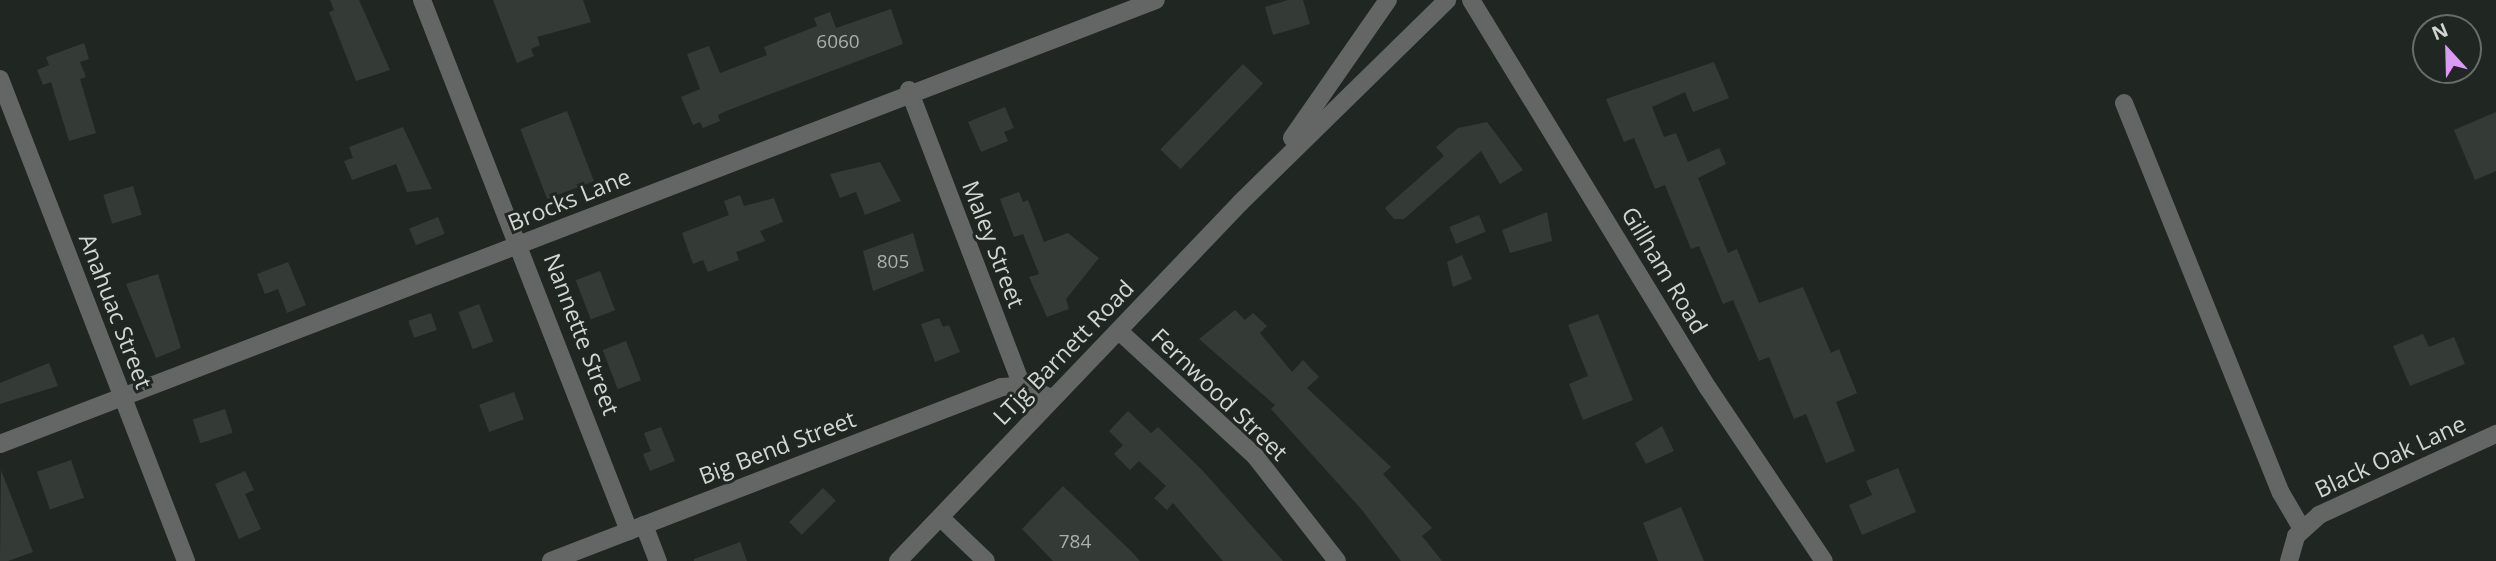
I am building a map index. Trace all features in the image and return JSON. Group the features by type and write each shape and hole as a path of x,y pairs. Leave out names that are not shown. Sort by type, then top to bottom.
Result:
{"street":[{"name":"Nannette Street","path":"422,0 637,528 658,561"},
{"name":"Brocks Lane","path":"0,443 521,244 909,90 1156,0"},
{"name":"LTjg Barnett Road","path":"1264,178 1388,0"},
{"name":"LTjg Barnett Road","path":"898,561 1264,178 1447,0"},
{"name":"Gillham Road","path":"1471,0 1708,388 1824,561"},
{"name":"Anahuac Street","path":"0,79 186,561"},
{"name":"Maley Street","path":"909,90 1022,386"},
{"path":"2124,103 2281,493 2302,529"},
{"name":"Fernwood Street","path":"1119,331 1255,456 1337,561"},
{"path":"1022,386 1051,398"},
{"name":"Big Bend Street","path":"551,561 1000,387 1022,386"},
{"name":"Black Oak Lane","path":"2289,561 2302,529 2357,494 2496,433"},
{"path":"941,518 986,561"}],"building":[{"path":"330,0 359,0 390,70 356,81 329,12 334,10"},
{"path":"493,0 583,0 591,22 537,37 540,45 531,49 534,56 517,63"},
{"path":"1288,0 1303,0 1310,24 1273,35 1265,7"},
{"path":"891,9 903,44 726,111 718,115 720,121 703,128 700,122 693,125 681,97 700,89 687,54 709,46 720,73 767,55 764,47 817,26 814,18 830,12 836,28"},
{"path":"84,43 89,59 80,62 86,77 80,79 96,133 69,141 51,82 43,85 37,70 49,65 46,57"},
{"path":"1714,62 1729,98 1693,112 1685,92 1652,107 1664,137 1676,133 1688,162 1719,148 1726,164 1698,178 1728,253 1737,249 1759,303 1803,287 1831,353 1839,349 1857,393 1836,402 1855,451 1826,463 1806,414 1794,419 1769,357 1759,361 1733,300 1723,304 1699,246 1691,249 1665,185 1655,189 1634,138 1624,142 1606,99"},
{"path":"1243,64 1263,83 1180,169 1160,150"},
{"path":"1005,107 1014,128 1004,132 1008,141 981,152 968,122"},
{"path":"567,111 594,181 547,199 520,129"},
{"path":"2496,112 2496,171 2475,180 2454,130"},
{"path":"1487,122 1523,170 1500,184 1481,151 1404,219 1394,219 1385,208 1444,156 1436,147 1458,128"},
{"path":"403,127 432,189 407,192 396,164 352,180 344,161 353,158 349,147"},
{"path":"880,162 901,201 865,215 856,192 840,198 830,174"},
{"path":"133,186 142,215 112,224 103,195"},
{"path":"1019,192 1023,202 1028,200 1044,242 1068,233 1099,258 1066,299 1069,309 1047,317 1029,277 1039,274 1023,234 1014,237 1000,199"},
{"path":"740,195 744,206 774,198 783,222 760,231 765,241 736,252 739,260 708,272 703,260 693,264 682,233 729,215 724,201"},
{"path":"1547,212 1552,241 1510,253 1502,230"},
{"path":"1479,215 1486,232 1456,244 1449,227"},
{"path":"438,217 445,234 416,245 409,229"},
{"path":"913,233 924,271 873,291 863,251"},
{"path":"1462,255 1472,279 1453,287 1447,262"},
{"path":"288,262 306,305 287,313 278,289 265,294 257,274"},
{"path":"600,271 615,310 591,320 576,280"},
{"path":"158,274 181,348 156,358 126,284"},
{"path":"479,304 493,341 473,349 458,312"},
{"path":"1235,310 1245,320 1253,313 1267,326 1260,333 1292,372 1303,360 1319,377 1307,388 1391,467 1383,474 1432,528 1422,536 1442,561 1401,561 1362,510 1271,409 1275,405 1199,339"},
{"path":"431,313 437,330 414,338 408,321"},
{"path":"1598,314 1633,400 1583,420 1569,384 1588,376 1568,325"},
{"path":"939,318 943,327 949,325 960,352 935,362 921,324"},
{"path":"2423,334 2429,347 2454,337 2465,364 2410,386 2393,346"},
{"path":"626,341 641,380 618,389 603,350"},
{"path":"49,363 58,386 0,404 0,383"},
{"path":"514,392 524,419 489,432 479,405"},
{"path":"225,409 233,433 200,443 193,420"},
{"path":"1128,411 1151,433 1158,427 1202,470 1283,561 1223,561 1173,503 1167,510 1154,498 1166,486 1139,461 1130,470 1114,454 1123,445 1109,431"},
{"path":"1662,426 1674,451 1646,464 1635,443"},
{"path":"661,427 675,461 650,471 643,454 651,451 644,433"},
{"path":"71,460 84,498 50,510 37,472"},
{"path":"1898,468 1916,512 1862,535 1849,505 1872,495 1866,481"},
{"path":"1,470 33,552 8,561 0,561"},
{"path":"245,471 254,490 245,494 261,529 239,539 215,484"},
{"path":"1063,486 1140,561 1053,561 1022,529"},
{"path":"823,488 836,501 802,535 789,522"},
{"path":"1681,507 1704,561 1658,561 1643,523"},
{"path":"740,542 747,561 694,561 694,559"}]}
